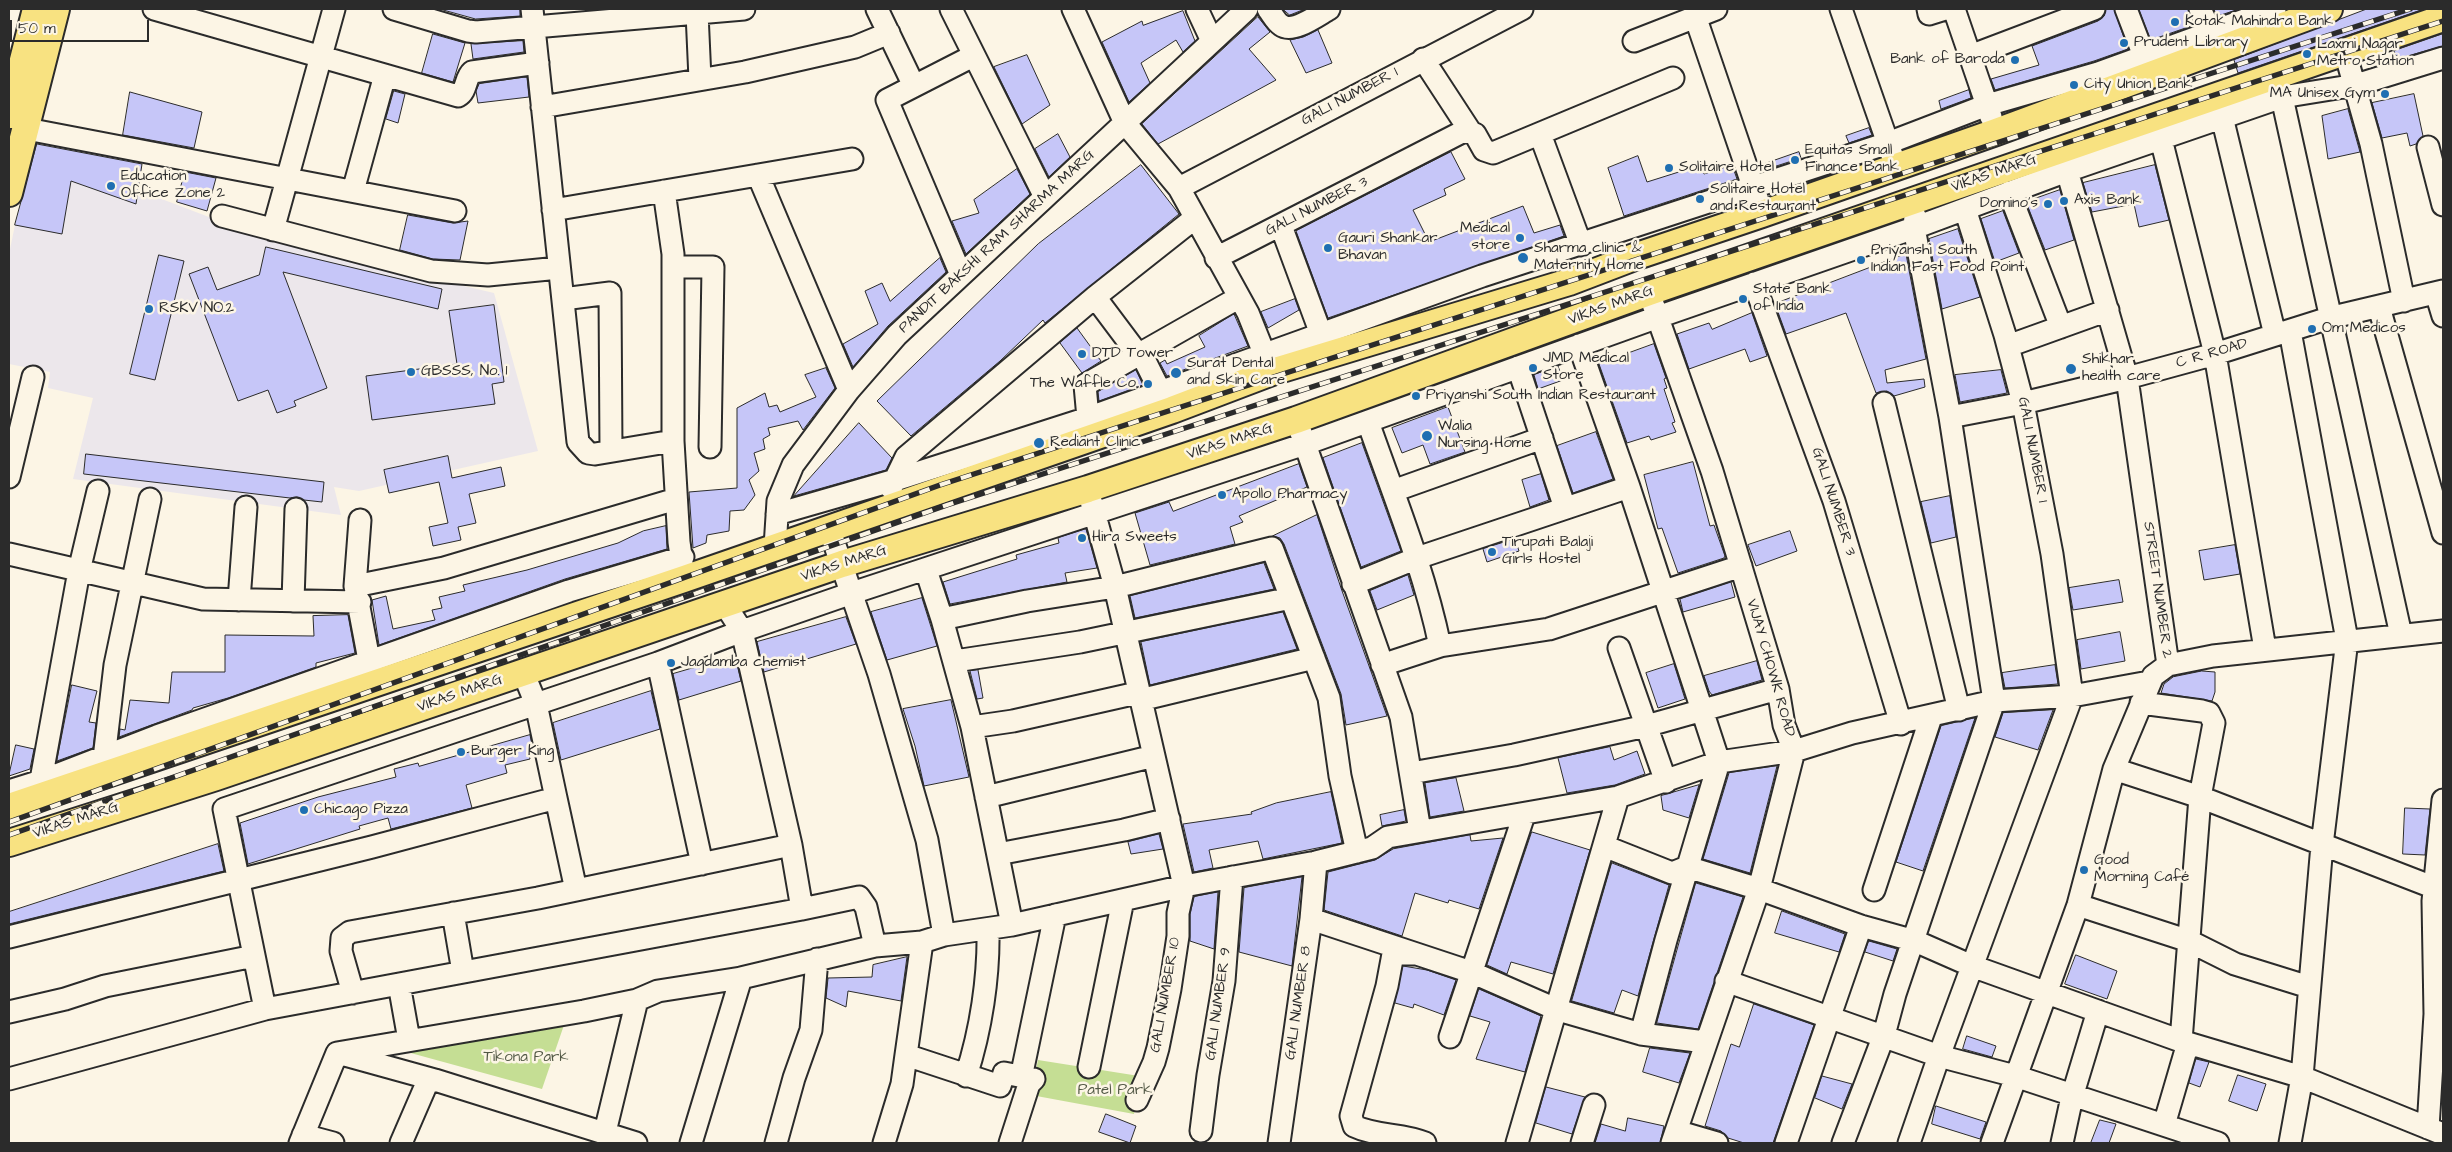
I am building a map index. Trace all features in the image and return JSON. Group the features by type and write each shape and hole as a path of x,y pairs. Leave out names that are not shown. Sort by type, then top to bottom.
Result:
{"main road":[{"path":"9,193 18,103 36,9"},
{"path":"18,103 56,9"},
{"path":"9,808 40,790 103,766 683,568 775,547 1172,410 1269,363 1569,282 1637,256 1996,132 2147,65 2215,40 2329,9"},
{"name":"VIKAS MARG","path":"9,843 216,777 842,564 1091,501 1301,432 1649,292 1915,201 2064,161 2279,86 2345,52 2443,18"}],"street":[{"path":"154,9 458,96 463,92 468,76 472,72 538,63"},
{"path":"273,230 334,9"},
{"path":"394,9 468,31 533,17 697,13 744,9"},
{"path":"878,9 914,86"},
{"path":"951,9 1045,197"},
{"path":"1073,9 1125,123 1180,188 1216,258 1248,313 1269,363"},
{"path":"1197,9 1212,42"},
{"name":"PANDIT BAKSHI RAM SHARMA MARG","path":"775,547 778,508 793,465 849,390 897,336 1247,9"},
{"path":"1268,9 1280,25 1287,28 1294,27 1330,9"},
{"name":"GALI NUMBER 1","path":"1180,188 1423,59 1522,9"},
{"path":"1634,41 1716,9"},
{"path":"1841,9 1895,168"},
{"path":"1928,9 1929,14 1945,9"},
{"path":"1954,9 1996,132"},
{"path":"1970,56 2094,9"},
{"path":"778,508 895,480 1088,418 1161,392 1269,363 1321,334 1482,276 1888,143 1987,106 2098,73 2147,65 2126,9"},
{"path":"2200,9 2215,40 2271,10"},
{"path":"697,13 700,79"},
{"path":"1695,16 1762,214"},
{"path":"533,17 578,442 588,454 673,441"},
{"path":"542,107 700,79 854,47 889,34"},
{"path":"2345,52 2356,85 2379,180 2404,301"},
{"path":"961,275 887,100 973,56"},
{"path":"1420,831 1401,717 1301,432 1368,422 1658,316 1966,209 2009,192 2064,161 2160,139 2222,118 2279,86 2356,85 2443,58"},
{"path":"1423,59 1470,131 1475,134 1484,150 1488,153 1493,153 1540,134 1673,78"},
{"path":"353,191 385,75"},
{"path":"2279,86 2329,318 2401,635"},
{"path":"2222,118 2282,333 2347,640 2322,845 2302,1077 2290,1143"},
{"path":"32,130 455,211"},
{"name":"GALI NUMBER 3","path":"1216,258 1419,156 1464,131 1470,131"},
{"path":"1540,134 1581,245"},
{"path":"2160,139 2215,354 2265,649"},
{"path":"2428,147 2443,205"},
{"path":"553,210 852,158"},
{"name":"STREET NUMBER 2","path":"1992,1143 2078,905 2114,769 2149,682 2160,669 2168,665 2127,378 2064,161"},
{"path":"758,175 849,390"},
{"path":"664,191 673,267 673,441 679,542 683,568"},
{"path":"2009,192 2061,327"},
{"path":"1843,1143 1884,1035 1895,994 1994,701 1950,417 1914,228 1915,201"},
{"name":"GALI NUMBER 1","path":"1966,209 2008,346 2023,403 2052,554 2072,696"},
{"path":"222,216 431,271 488,275 559,268"},
{"path":"881,510 906,457 1095,297 1195,218"},
{"path":"1281,226 1321,334"},
{"path":"673,267 712,266 710,447"},
{"name":"GALI NUMBER 3","path":"1754,284 1834,501 1900,724"},
{"name":"VIJAY CHOWK ROAD","path":"1649,292 1712,471 1778,689 1784,725 1794,751 1759,889 1674,1137"},
{"path":"2440,292 2443,316"},
{"name":"C R ROAD","path":"1950,417 2023,403 2127,378 2215,354 2329,318 2440,292"},
{"path":"562,299 610,293 611,451"},
{"path":"1095,297 1145,361 1161,392"},
{"path":"1088,418 1084,385 1137,353 1238,298"},
{"path":"2379,306 2443,533"},
{"path":"2008,346 2108,310"},
{"path":"1579,345 1629,487 1719,762 1687,867 1641,1034"},
{"path":"1518,367 1565,508"},
{"path":"9,477 33,377"},
{"path":"1884,403 1959,710"},
{"path":"1368,422 1418,558 1430,599 1440,646"},
{"path":"1392,491 1542,438"},
{"path":"1353,584 1418,558 1629,487"},
{"path":"9,791 40,790 79,571 98,491"},
{"path":"103,766 115,665 150,499"},
{"path":"9,554 203,599 293,601 358,594 676,499"},
{"path":"265,1009 224,809 658,663 742,631 852,593 926,570 1091,501 1115,588 1184,886"},
{"path":"239,600 246,507"},
{"path":"293,601 296,509"},
{"path":"360,520 358,594 372,674"},
{"path":"829,528 879,674 927,840 944,935"},
{"path":"942,619 1027,602 1115,588 1272,548 1329,698 1340,776 1357,852"},
{"path":"1382,665 1440,646 1549,629 1663,589 1741,566"},
{"path":"926,570 942,619 972,728 1012,925"},
{"path":"954,661 1080,642 1291,598"},
{"path":"724,604 742,631 791,845 802,909"},
{"path":"2168,665 2265,649 2443,631"},
{"path":"1619,648 1666,782"},
{"path":"972,728 1139,696 1314,658"},
{"path":"658,663 702,864"},
{"path":"522,672 536,704 576,890"},
{"path":"336,1053 516,1023 637,1000 658,991 741,978 875,946 922,942 944,935 1012,925 1184,886 1316,862 1372,848 1388,837 1524,815 1618,797 1666,782 1719,762 1794,751 1852,733 1900,724 1994,701 2072,696 2149,682"},
{"path":"1411,773 1514,755 1646,726 1778,689"},
{"path":"1909,1143 1939,1056 2072,696"},
{"path":"2141,703 2202,711 2212,718 2214,730 2200,797 2189,941 2184,1042 2164,1125"},
{"path":"1874,890 1931,716"},
{"path":"986,797 1154,756"},
{"path":"2114,769 2200,797 2438,890"},
{"path":"1517,1143 1558,1010 1582,916 1618,797"},
{"path":"9,937 372,847 556,798"},
{"path":"1604,846 1672,872 1687,867 1759,889 1861,926 1914,941 1972,966 2184,1042 2302,1077 2436,1131 2435,1014 2438,890 2443,800"},
{"path":"1450,1037 1524,815"},
{"path":"998,854 1124,830 1169,819"},
{"path":"353,993 341,951 342,938 350,932 576,890 791,845"},
{"name":"GALI NUMBER 8","path":"1279,1143 1311,919 1316,862"},
{"name":"GALI NUMBER 9","path":"1201,1131 1208,1075 1224,981 1232,877"},
{"name":"GALI NUMBER 10","path":"1136,1100 1154,1062 1158,1048 1170,989 1178,936 1178,913 1184,886"},
{"path":"9,1079 265,1009 859,897 866,907 875,946"},
{"path":"1089,1066 1123,900"},
{"path":"2078,905 2189,941 2235,964 2309,987"},
{"path":"454,913 463,972"},
{"path":"1023,1068 1055,915"},
{"path":"1311,919 1471,972 1558,1010 1641,1034 1705,1042"},
{"path":"1786,1143 1861,926"},
{"path":"966,1076 974,1053 986,976 988,929"},
{"path":"884,1143 902,1084 922,942"},
{"path":"1417,954 1394,954 1351,1116 1354,1126 1364,1131 1410,1136 1425,1143"},
{"path":"9,1012 65,999 105,986 254,956"},
{"path":"776,1143 794,1078 811,1030 818,959"},
{"path":"691,1143 741,978"},
{"path":"1726,981 1884,1035 1939,1056 2015,1076 2072,1097 2218,1143"},
{"path":"399,984 409,1040"},
{"path":"604,1132 637,1000"},
{"path":"2062,1143 2072,1097 2098,1011"},
{"path":"336,1053 435,1080 636,1143"},
{"path":"332,1143 301,1139 336,1053"},
{"path":"906,1055 1000,1086 1004,1073 1034,1078 1029,1084 1010,1143"},
{"path":"401,1143 427,1083 435,1080"},
{"path":"1582,1143 1594,1105"},
{"path":"1674,1137 1717,1143"}],"shaded area":[{"name":"RSKV NO.2","path":"71,181 135,204 138,190 272,241 494,293 538,451 359,491 334,487 341,515 73,479 93,398 48,388 50,372 9,364 9,254 15,225"}],"green space":[{"name":"Tikona Park","path":"564,1025 542,1089 407,1052"},
{"name":"Patel Park","path":"1038,1060 1139,1076 1134,1114 1031,1095"}],"building":[{"path":"440,9 520,9 520,16 476,19"},
{"path":"1283,9 1305,9 1290,15"},
{"path":"2106,9 2114,9 2128,49 1995,90 1991,79 2039,65 2032,46 2098,21 2104,16"},
{"path":"2139,9 2188,9 2194,25 2151,40"},
{"path":"2214,9 2239,9 2218,16"},
{"path":"2367,9 2424,9 2238,73 2234,60"},
{"path":"1183,11 1195,41 1183,52 1176,40 1141,63 1150,83 1129,102 1102,42 1142,21 1143,25"},
{"path":"1258,17 1270,32 1249,49 1276,80 1158,144 1142,124"},
{"path":"1318,30 1332,63 1306,73 1290,40 1303,37"},
{"path":"433,34 465,43 453,82 422,73"},
{"path":"2443,34 2443,46 2397,59 2394,51"},
{"path":"523,41 524,52 473,59 471,44"},
{"path":"1027,55 1050,105 1022,124 994,67"},
{"path":"527,77 529,97 478,103 476,91 479,84"},
{"path":"1969,90 1971,98 1941,109 1939,101"},
{"path":"394,91 405,94 398,123 386,119"},
{"path":"130,92 202,112 194,148 123,135"},
{"path":"2414,94 2423,136 2416,144 2410,146 2407,133 2382,138 2372,103"},
{"path":"2348,109 2360,152 2328,159 2322,116"},
{"path":"1869,128 1872,135 1849,143 1846,136"},
{"path":"1058,134 1070,157 1049,177 1035,149"},
{"name":"Education Office Zone 2","path":"37,144 142,164 136,204 71,181 62,234 15,225"},
{"path":"1451,152 1465,179 1444,189 1446,195 1413,210 1429,242 1523,206 1534,233 1560,225 1564,236 1328,318 1296,231"},
{"path":"1799,152 1801,158 1761,171 1759,166"},
{"path":"1638,156 1647,182 1701,165 1704,174 1732,165 1737,179 1624,216 1608,168"},
{"path":"1141,165 1179,214 1045,323 1043,320 1000,361 911,436 877,401 1038,244"},
{"path":"2155,165 2169,220 2139,227 2134,204 2092,212 2083,183"},
{"path":"1017,169 1030,194 966,254 952,221 979,213 974,200"},
{"path":"185,172 216,178 207,211 177,202"},
{"path":"2060,190 2074,240 2045,250 2026,202"},
{"path":"2003,211 2019,253 1995,262 1981,219"},
{"path":"408,215 453,223 468,221 460,260 433,259 400,250"},
{"path":"1958,229 1980,297 1942,309 1929,239"},
{"path":"266,247 442,289 438,309 283,272 327,388 294,401 296,406 277,413 268,390 238,401 189,274 208,267 217,290 259,275"},
{"path":"1906,254 1926,359 1885,370 1887,383 1924,379 1925,387 1894,396 1887,391 1876,393 1846,313 1786,334 1775,304"},
{"path":"159,255 184,261 155,380 130,374"},
{"path":"940,258 946,272 888,326 853,367 843,344 878,324 865,291 882,283 890,301"},
{"path":"1295,299 1299,310 1268,328 1261,312"},
{"path":"494,305 504,382 492,384 495,404 372,420 366,376 457,364 449,311"},
{"path":"1752,313 1767,356 1750,362 1745,349 1689,369 1677,334 1709,323 1712,329"},
{"path":"1234,314 1248,346 1167,376 1160,363 1165,360 1167,364 1205,347 1199,336"},
{"name":"DTD Tower","path":"1077,328 1101,361 1082,373 1060,343"},
{"path":"1654,344 1666,378 1664,379 1667,388 1664,389 1675,422 1672,423 1676,432 1651,440 1649,436 1627,443 1599,364"},
{"path":"1558,366 1563,380 1538,389 1534,375"},
{"path":"826,368 835,388 803,430 798,421 768,428 770,435 763,439 765,449 754,453 759,471 749,480 755,495 744,510 730,511 729,531 707,535 706,543 693,548 689,492 737,488 737,408 765,393 769,407 777,405 780,412 816,397 805,375"},
{"path":"1136,370 1143,385 1099,401 1098,392"},
{"path":"2001,370 2007,393 1960,402 1955,375"},
{"name":"Walia Nursing Home","path":"1448,407 1465,452 1430,464 1423,445 1402,453 1392,428"},
{"path":"859,423 892,458 886,470 794,496"},
{"path":"1596,432 1613,479 1573,493 1557,446"},
{"path":"1362,443 1401,551 1361,567 1323,458"},
{"path":"86,454 324,482 322,502 304,500 297,497 290,498 84,474"},
{"path":"448,456 452,478 501,467 505,486 469,494 476,523 458,527 461,540 433,546 429,527 448,523 439,482 389,493 384,470"},
{"path":"1693,462 1710,526 1714,525 1725,556 1724,558 1678,573 1662,528 1658,529 1644,475"},
{"path":"1299,464 1307,487 1239,516 1243,522 1230,527 1235,544 1150,565 1135,513 1169,502 1173,511"},
{"path":"1541,474 1549,500 1530,507 1522,480"},
{"path":"1950,496 1956,537 1931,543 1921,502"},
{"path":"1317,515 1387,716 1346,725 1341,694 1284,544 1280,538 1273,536"},
{"path":"666,526 667,549 565,579 379,645 372,600 386,596 393,629 435,620 432,610 442,608 439,597 465,591 463,585 527,570 618,543 643,531"},
{"path":"1086,529 1097,568 1065,573 1067,582 950,604 943,582 1017,559 1016,555 1059,543 1058,538"},
{"path":"1790,531 1797,551 1756,566 1748,545"},
{"path":"1515,539 1519,551 1487,562 1483,549"},
{"path":"2235,545 2240,574 2204,580 2199,551"},
{"path":"1264,563 1274,589 1135,618 1130,596"},
{"path":"1408,575 1414,595 1377,610 1370,591"},
{"path":"2119,580 2123,602 2073,610 2069,588"},
{"path":"1731,582 1735,597 1683,612 1680,599"},
{"path":"922,598 937,646 887,660 871,612"},
{"path":"1283,612 1297,649 1150,685 1141,642"},
{"path":"348,615 355,653 316,663 316,667 228,698 193,708 119,737 120,729 125,730 130,700 169,703 172,672 225,672 225,635 314,636 313,616"},
{"path":"846,617 856,644 764,672 757,642"},
{"path":"2120,632 2125,661 2081,669 2077,640"},
{"path":"735,656 741,681 679,700 673,674"},
{"path":"1757,661 1762,680 1712,695 1709,691 1704,676"},
{"path":"1674,664 1685,699 1658,708 1646,673"},
{"path":"2055,665 2058,684 2005,688 2002,673"},
{"path":"978,670 983,698 977,699 970,671"},
{"path":"2202,671 2215,672 2215,692 2212,701 2161,693 2164,684 2173,677"},
{"path":"72,685 97,691 89,722 96,723 93,748 57,761"},
{"path":"651,691 660,729 561,760 553,723"},
{"path":"951,700 969,777 924,786 915,746 903,709"},
{"path":"2053,710 2038,750 1995,737 2003,713"},
{"path":"1975,718 1923,871 1896,862 1941,726"},
{"path":"530,735 533,750 528,751 530,759 505,765 507,773 466,785 472,808 391,829 388,818 359,826 360,829 248,864 240,823 318,797 396,777 394,769 418,763 419,766"},
{"path":"16,745 34,749 30,769 9,776"},
{"path":"1610,747 1614,760 1637,751 1645,774 1615,785 1567,793 1558,758"},
{"path":"1777,766 1750,873 1703,859 1729,773"},
{"path":"1456,778 1464,811 1430,817 1425,783"},
{"path":"1699,785 1689,818 1663,810 1661,796"},
{"path":"1331,792 1342,843 1263,859 1258,841 1209,850 1213,868 1194,872 1183,824 1252,814 1251,812 1276,803"},
{"path":"2405,808 2430,809 2425,855 2403,854"},
{"path":"1404,810 1406,821 1382,826 1380,815"},
{"path":"1532,832 1590,850 1553,974 1511,962 1507,974 1487,965"},
{"path":"1159,834 1163,849 1131,854 1128,842"},
{"path":"1470,835 1471,841 1503,838 1479,909 1449,900 1448,903 1415,893 1402,936 1324,910 1328,872 1375,860 1393,849"},
{"path":"218,844 224,871 9,924 9,912"},
{"path":"1612,863 1669,885 1638,996 1622,990 1614,1013 1572,1001"},
{"path":"1302,877 1292,966 1239,952 1244,888"},
{"path":"1696,883 1743,897 1698,1029 1657,1023"},
{"path":"1218,892 1214,949 1190,941 1190,914 1194,897"},
{"path":"1782,911 1845,934 1839,952 1775,933"},
{"path":"1869,941 1897,949 1893,961 1865,952"},
{"path":"2076,955 2117,971 2107,999 2065,984"},
{"path":"907,957 901,1001 848,991 846,1007 826,998 828,978 872,977 873,965"},
{"path":"1403,966 1427,970 1456,980 1444,1015 1414,1004 1413,1008 1395,1003"},
{"path":"1479,989 1541,1016 1525,1072 1476,1059 1490,1022 1470,1016"},
{"path":"1754,1004 1814,1025 1773,1143 1744,1143 1728,1138 1721,1131 1705,1126 1731,1044 1739,1047"},
{"path":"1967,1036 1996,1046 1992,1057 1963,1049"},
{"path":"1650,1048 1690,1053 1679,1083 1643,1072"},
{"path":"2196,1059 2209,1062 2200,1087 2189,1083"},
{"path":"2238,1075 2266,1084 2257,1111 2229,1101"},
{"path":"1822,1076 1852,1084 1842,1109 1815,1098"},
{"path":"1546,1087 1585,1097 1572,1134 1536,1123"},
{"path":"1936,1106 1986,1122 1980,1139 1932,1124"},
{"path":"1106,1114 1136,1126 1130,1143 1099,1132"},
{"path":"1628,1118 1664,1126 1660,1143 1595,1143 1601,1124 1625,1131"},
{"path":"2100,1120 2116,1124 2109,1143 2091,1143"}],"railway":[{"path":"9,822 940,485 2410,9"},
{"path":"9,835 947,505 2443,21"}],"place":[{"name":"Kotak Mahindra Bank","path":"2175,22"},
{"name":"Prudent Library","path":"2124,43"},
{"name":"Laxmi Nagar Metro Station","path":"2307,54"},
{"name":"Bank of Baroda","path":"2015,60"},
{"name":"City Union Bank","path":"2074,85"},
{"name":"MA Unisex Gym","path":"2385,94"},
{"name":"Equitas Small Finance Bank","path":"1795,160"},
{"name":"Solitaire Hotel","path":"1669,168"},
{"name":"Education Office Zone 2","path":"111,186"},
{"name":"Solitaire Hotel and Restaurant","path":"1700,199"},
{"name":"Axis Bank","path":"2064,201"},
{"name":"Domino's","path":"2048,204"},
{"name":"Medical store","path":"1520,238"},
{"name":"Gauri Shankar Bhavan","path":"1328,248"},
{"name":"Sharma clinic & Maternity Home","path":"1523,258"},
{"name":"Priyanshi South Indian Fast Food Point","path":"1861,260"},
{"name":"State Bank of India","path":"1743,299"},
{"name":"RSKV NO.2","path":"149,309"},
{"name":"Om Medicos","path":"2312,329"},
{"name":"DTD Tower","path":"1082,354"},
{"name":"JMD Medical Store","path":"1533,368"},
{"name":"Shikhar health care","path":"2071,369"},
{"name":"GBSSS, No. 1","path":"411,372"},
{"name":"Surat Dental and Skin Care","path":"1176,373"},
{"name":"The Waffle Co.","path":"1148,384"},
{"name":"Priyanshi South Indian Restaurant","path":"1416,396"},
{"name":"Walia Nursing Home","path":"1427,436"},
{"name":"Rediant Clinic","path":"1039,443"},
{"name":"Apollo Pharmacy","path":"1222,495"},
{"name":"Hira Sweets","path":"1082,538"},
{"name":"Tirupati Balaji Girls Hostel","path":"1492,552"},
{"name":"Jagdamba chemist","path":"671,663"},
{"name":"Burger King","path":"461,752"},
{"name":"Chicago Pizza","path":"304,810"},
{"name":"Good Morning Café","path":"2084,870"}]}
